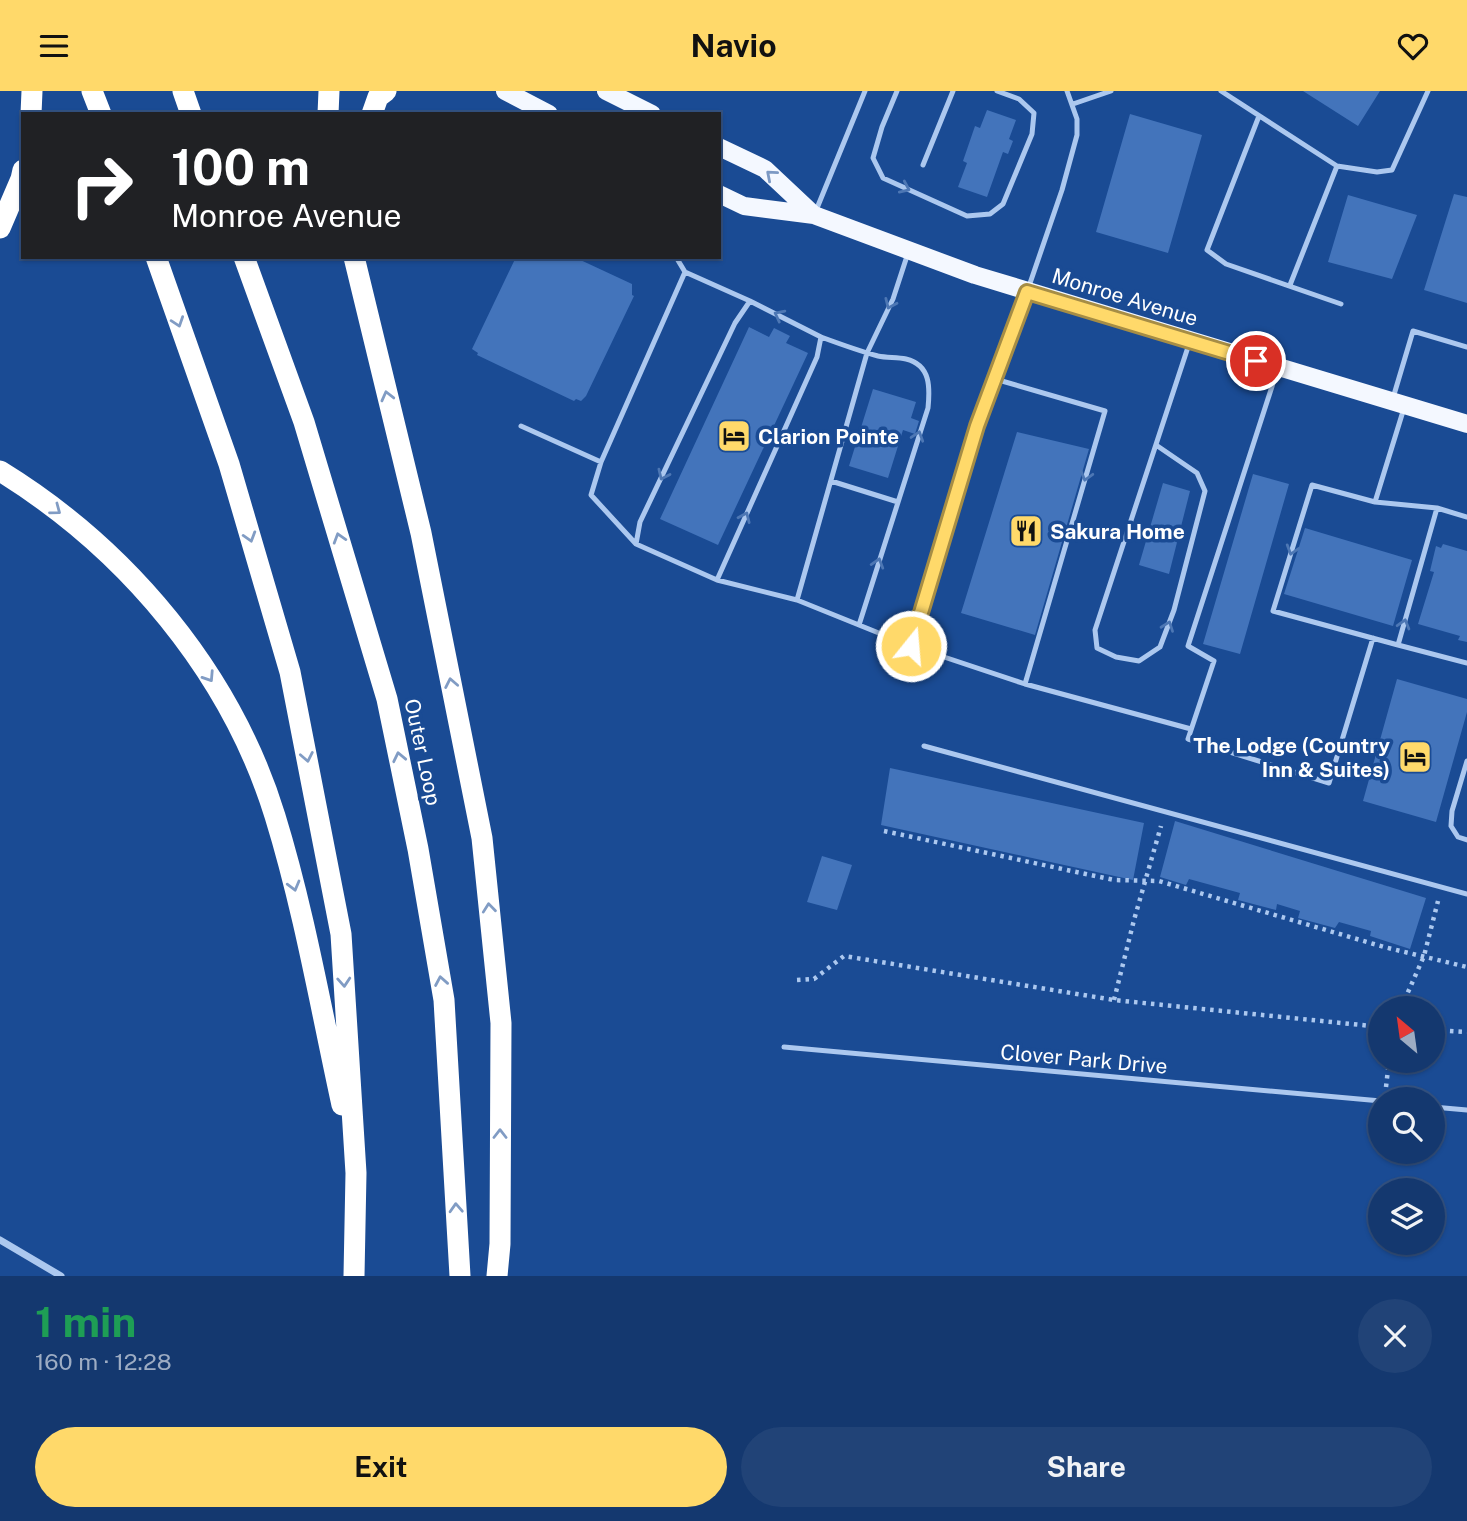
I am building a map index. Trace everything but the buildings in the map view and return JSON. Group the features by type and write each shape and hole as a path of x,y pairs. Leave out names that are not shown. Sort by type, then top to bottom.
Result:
{"highway":[{"path":"31,112 32,91"},
{"path":"92,91 100,112"},
{"path":"183,91 190,112"},
{"path":"328,112 329,91"},
{"path":"373,112 378,97 386,91"},
{"path":"0,228 21,179"},
{"path":"157,259 229,464 290,672 341,934 356,1173 354,1276"},
{"name":"Outer Loop","path":"245,259 304,422 387,699 418,849 444,1000 460,1276"},
{"path":"354,259 421,533 482,838 501,1023 500,1244 497,1276"},
{"path":"359,259 361,287"},
{"path":"0,471 59,511 142,588 187,642 226,702 249,750 274,814 292,878 356,1173"}],"main road":[{"path":"505,91 545,112"},
{"path":"606,91 648,112"},
{"name":"Monroe Avenue","path":"721,148 765,169 814,215"},
{"name":"Monroe Avenue","path":"721,195 744,206 814,215 908,252 1027,292 1399,403 1466,420"}],"street":[{"path":"0,1240 61,1276"}],"lane":[{"path":"814,215 865,91"},
{"path":"897,91 873,158 883,178 967,216 990,214 1003,204 1032,134 1034,113 1019,99 997,91"},
{"path":"923,165 953,91"},
{"path":"911,646 977,426 1062,190 1077,135 1077,119 1067,91"},
{"path":"1073,104 1111,91"},
{"path":"1222,91 1337,166 1377,172 1392,170 1428,91"},
{"path":"1259,116 1207,250 1226,264 1341,303"},
{"path":"1290,285 1337,166"},
{"path":"797,600 867,353 893,299 908,252"},
{"path":"677,259 685,272 821,337 886,358 906,359 917,364 926,374 930,386 928,408 859,625"},
{"path":"685,272 601,463 591,495 636,544 717,580 797,600 911,646 1025,684 1191,729"},
{"path":"636,544 640,522 735,323 750,301"},
{"path":"1375,502 1413,331 1467,347"},
{"path":"717,580 817,357 821,337"},
{"path":"1156,445 1197,473 1205,491 1174,610 1160,647 1139,661 1116,657 1097,648 1095,630 1190,341"},
{"path":"1278,367 1188,646 1214,660 1188,739 1329,783 1373,638"},
{"path":"995,379 1105,411 1025,684"},
{"path":"521,426 601,463"},
{"path":"831,481 898,502"},
{"path":"1467,517 1437,508 1375,502 1312,485 1273,611 1467,663"},
{"path":"1398,645 1437,508"},
{"path":"924,746 1467,894"},
{"path":"1467,761 1452,811 1451,826 1458,837 1467,839"},
{"name":"Clover Park Drive","path":"784,1047 1368,1099"},
{"path":"1445,1108 1467,1110"}],"path":[{"path":"1114,1000 1165,812"},
{"path":"884,831 1114,880 1159,881 1467,967"},
{"path":"1406,996 1424,957 1442,887"},
{"path":"797,980 814,979 844,956 1114,1000 1368,1026"},
{"path":"1446,1031 1467,1032"}],"place":[{"name":"Clarion Pointe","path":"734,436"},
{"name":"Sakura Home","path":"1026,531"},
{"name":"The Lodge (Country Inn & Suites)","path":"1415,757"}],"route":[{"path":"911,646 977,426 1027,292 1256,361"}]}
